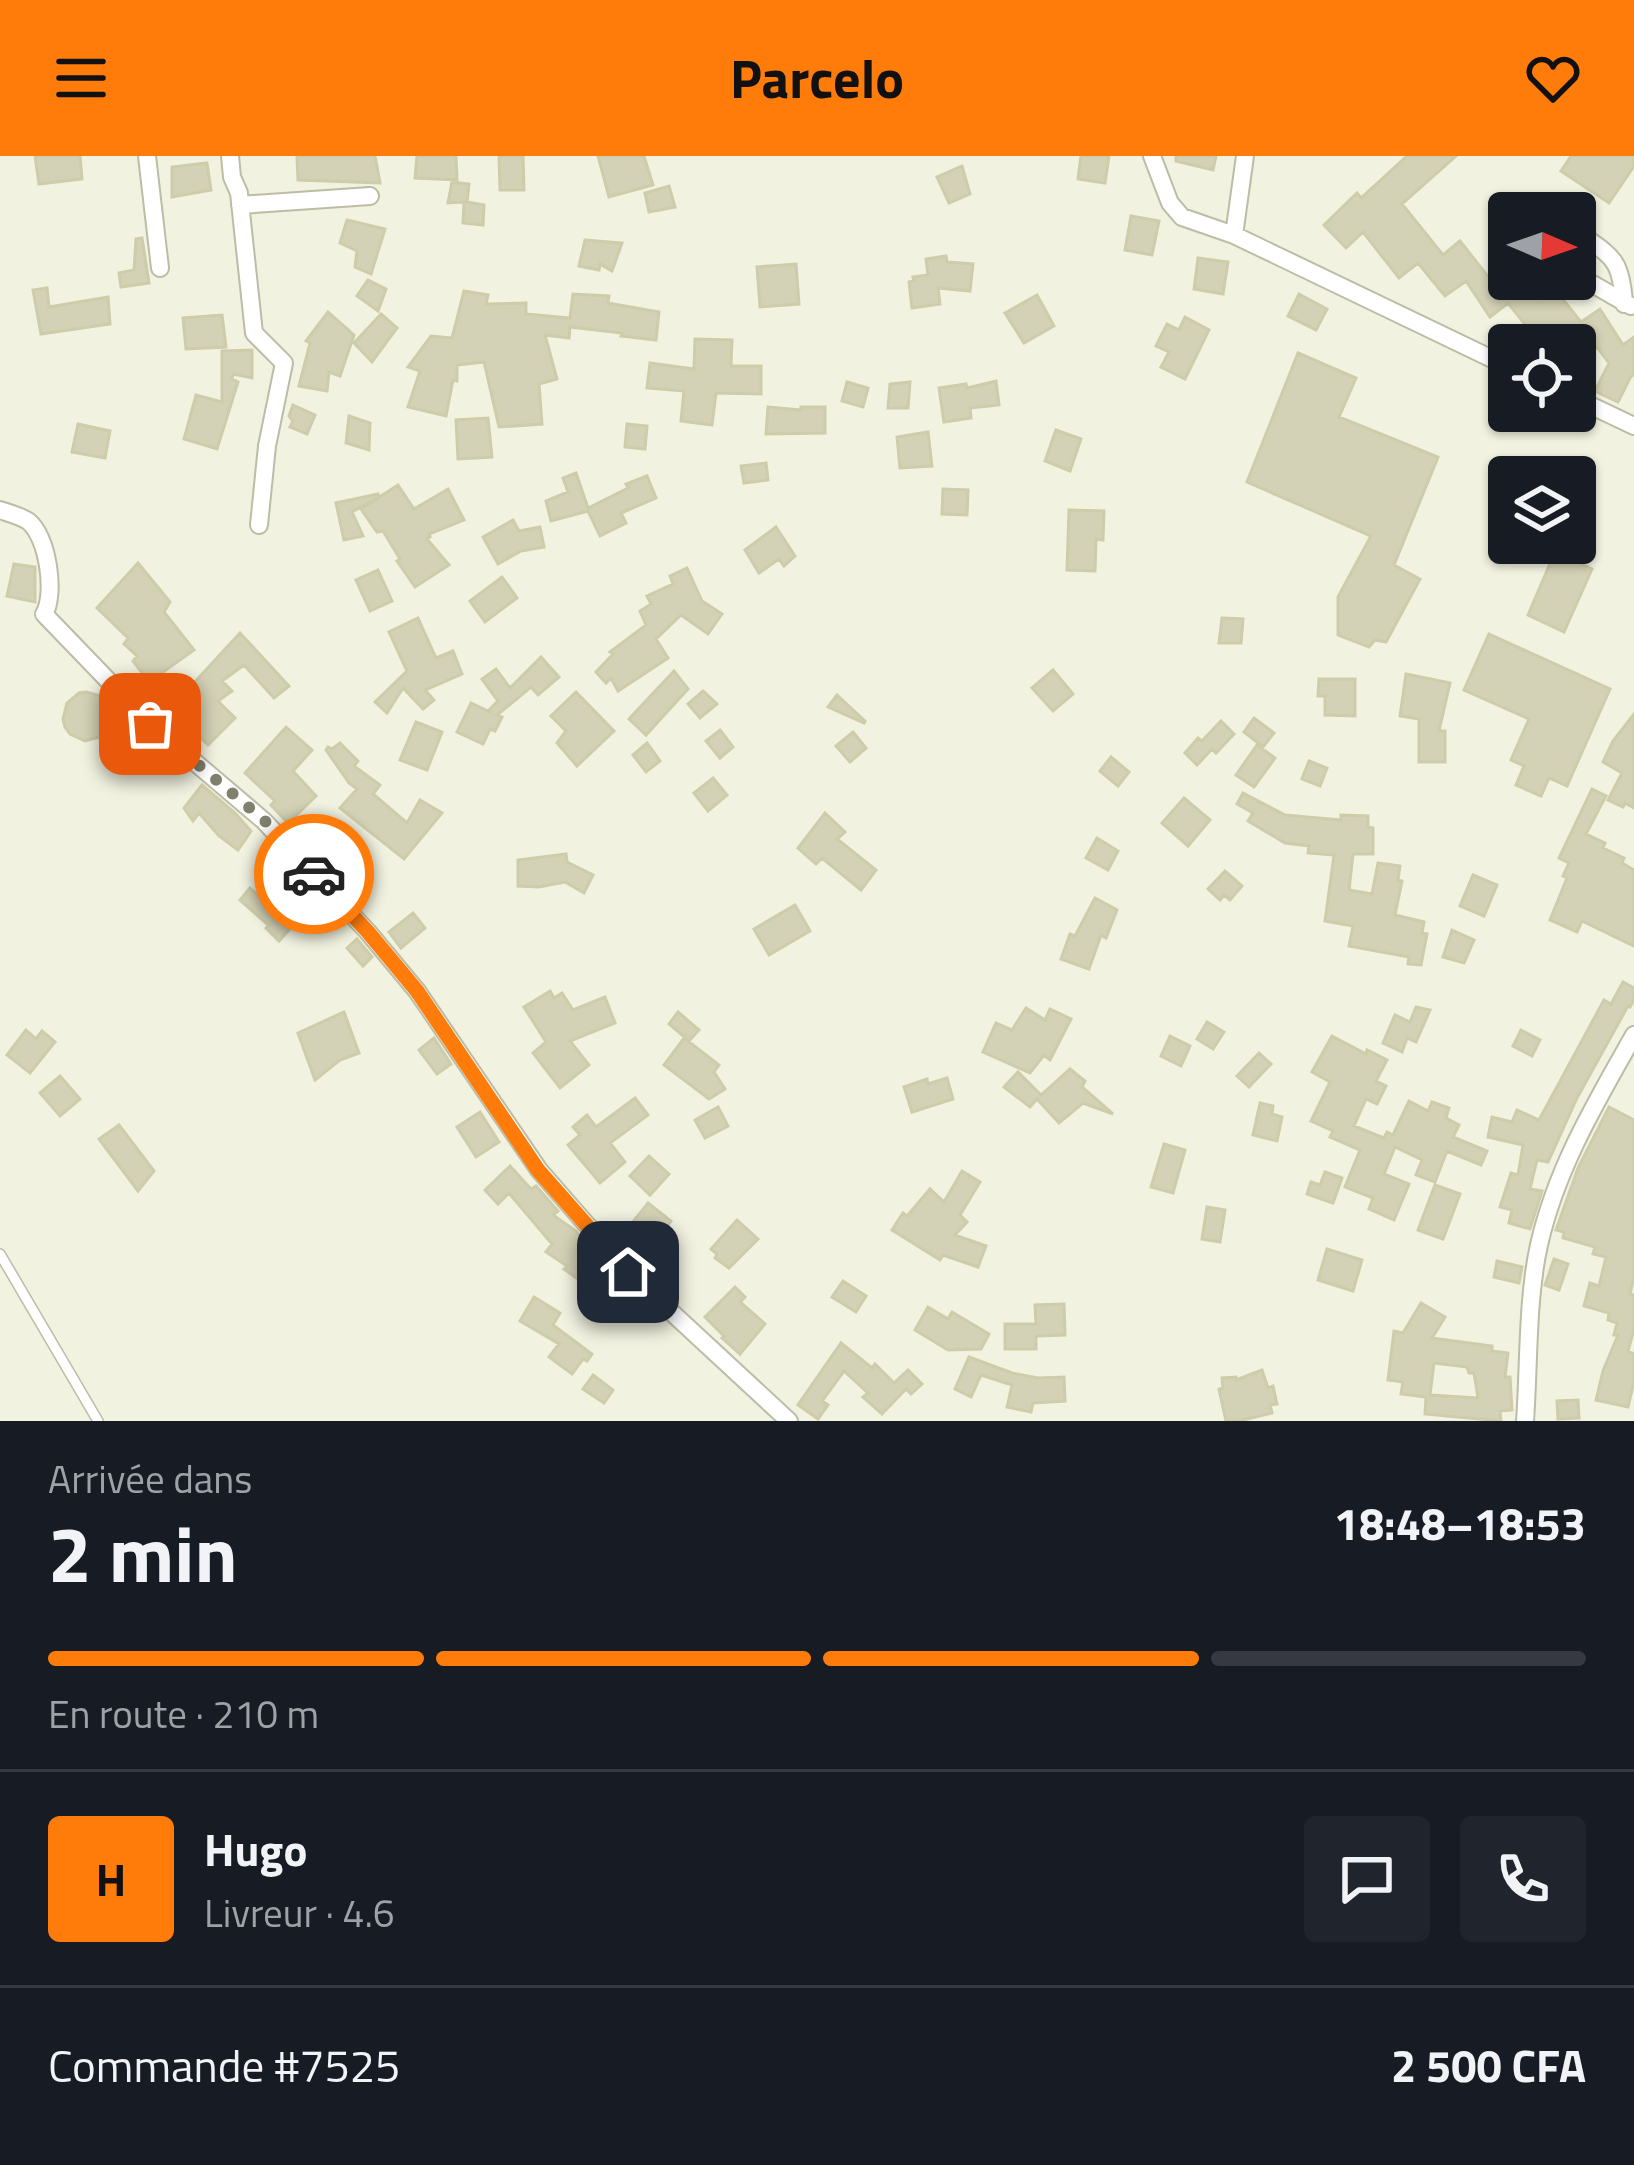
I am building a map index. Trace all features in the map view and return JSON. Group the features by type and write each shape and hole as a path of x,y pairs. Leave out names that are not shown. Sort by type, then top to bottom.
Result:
{"street":[{"path":"148,156 160,268"},
{"path":"230,156 254,333 284,363 267,446 260,525"},
{"path":"1152,156 1175,212 1488,357"},
{"path":"1234,236 1245,156"},
{"path":"240,205 370,196"},
{"path":"1596,246 1615,260 1629,306"},
{"path":"1596,286 1629,306"},
{"path":"1596,408 1634,426"},
{"path":"0,510 26,520 40,535 49,572 50,604 44,614 150,724 264,820 368,932 417,991 538,1170 628,1272 789,1421"},
{"path":"1525,1421 1538,1250 1547,1213 1585,1122 1634,1035"}],"lane":[{"path":"0,1254 98,1421"}],"building":[{"path":"35,156 80,156 82,179 39,184"},
{"path":"297,156 375,156 380,183 298,180"},
{"path":"417,156 456,156 457,180 415,178"},
{"path":"499,156 523,156 524,190 500,190"},
{"path":"598,156 644,156 653,185 609,197"},
{"path":"1081,156 1109,156 1105,183 1078,179"},
{"path":"1176,156 1216,156 1213,170 1176,161"},
{"path":"1407,156 1456,156 1402,204 1443,255 1460,241 1488,276 1488,300 1564,300 1581,322 1600,309 1623,345 1634,337 1634,374 1618,402 1596,391 1609,363 1596,348 1596,324 1525,324 1508,303 1490,317 1466,281 1445,296 1418,263 1399,278 1363,232 1346,248 1324,225 1357,193 1361,198"},
{"path":"1571,156 1634,156 1634,166 1609,203 1561,171"},
{"path":"207,163 211,190 172,197 172,167"},
{"path":"962,166 970,194 949,203 937,177"},
{"path":"452,182 469,184 467,202 484,205 483,225 463,223 464,202 448,203"},
{"path":"669,186 675,207 649,212 645,193"},
{"path":"1131,216 1159,221 1152,255 1125,250"},
{"path":"347,220 385,229 371,274 355,267 357,251 340,243"},
{"path":"142,238 149,283 121,287 119,273 134,270 136,239"},
{"path":"585,240 622,243 612,271 600,264 599,270 579,266"},
{"path":"946,256 947,262 973,264 970,291 938,288 940,304 912,308 909,282 928,275 926,259"},
{"path":"1198,258 1228,262 1223,294 1194,289"},
{"path":"796,264 799,304 760,307 757,267"},
{"path":"368,280 386,289 378,311 357,296"},
{"path":"47,288 49,307 108,297 110,324 41,334 33,290"},
{"path":"464,291 488,295 486,304 526,303 526,314 570,318 573,294 609,296 608,303 659,312 656,340 570,327 569,338 545,335 557,379 539,384 542,424 499,427 484,362 457,365 446,416 408,407 420,371 408,367 431,336 452,338"},
{"path":"1299,294 1327,309 1316,330 1288,316"},
{"path":"1037,295 1054,326 1024,343 1005,313"},
{"path":"328,312 354,335 340,376 329,372 327,391 299,386 310,343 306,341"},
{"path":"381,314 397,328 372,362 354,343"},
{"path":"222,315 226,347 186,349 183,318"},
{"path":"1185,317 1209,330 1185,379 1161,367 1169,352 1156,346 1167,324 1179,330"},
{"path":"695,339 732,340 731,366 761,366 761,394 716,393 712,425 681,421 684,391 647,388 650,363 694,369"},
{"path":"252,350 252,378 233,374 238,382 217,449 184,439 196,395 222,402 222,351"},
{"path":"1298,353 1356,378 1339,417 1438,457 1394,565 1420,579 1386,642 1375,640 1369,647 1338,635 1338,597 1371,536 1247,482"},
{"path":"996,381 999,405 970,408 971,418 944,422 939,388"},
{"path":"847,382 868,388 863,407 842,401"},
{"path":"910,382 908,408 888,408 890,384"},
{"path":"293,405 315,415 307,434 290,427"},
{"path":"768,407 825,407 825,433 766,434"},
{"path":"349,416 370,423 369,450 346,443"},
{"path":"488,418 492,457 458,459 456,420"},
{"path":"78,424 110,431 105,458 72,452"},
{"path":"627,424 647,426 645,449 625,447"},
{"path":"1056,430 1081,439 1070,471 1045,461"},
{"path":"928,432 932,466 900,468 897,437"},
{"path":"766,463 768,480 744,483 741,466"},
{"path":"576,473 588,508 647,476 656,498 621,513 626,523 600,536 588,511 551,521 546,501 568,492 563,478"},
{"path":"398,485 414,509 448,489 464,520 429,534 427,539 449,565 415,587 383,531 377,532 361,509"},
{"path":"943,489 968,490 967,515 942,514"},
{"path":"378,494 352,512 363,536 344,540 336,503"},
{"path":"1069,510 1104,511 1103,540 1096,539 1095,571 1067,570"},
{"path":"513,520 519,531 540,527 544,547 521,551 498,564 483,537"},
{"path":"776,527 795,556 784,566 779,559 759,573 745,550"},
{"path":"138,563 170,602 164,612 194,650 149,682 133,661 137,656 124,644 128,638 97,608"},
{"path":"14,564 35,567 35,602 7,596"},
{"path":"1550,564 1581,564 1592,569 1564,632 1528,615"},
{"path":"687,568 702,601 722,614 708,634 681,615 656,639 668,658 618,691 611,678 606,683 596,672 613,654 610,652 646,625 640,611 651,604 647,596 673,584 670,576"},
{"path":"378,570 392,601 370,611 356,580"},
{"path":"502,577 517,598 485,622 470,601"},
{"path":"418,618 436,658 453,651 462,674 425,690 434,700 423,709 403,688 387,713 375,702 407,671 389,632"},
{"path":"1222,618 1243,619 1241,643 1219,643"},
{"path":"240,633 289,686 274,698 244,665 222,681 232,691 218,701 235,718 208,745 192,729 197,724 179,699"},
{"path":"1489,634 1610,689 1567,786 1549,778 1541,796 1516,785 1524,766 1511,760 1529,719 1464,690"},
{"path":"541,657 559,677 538,695 531,687 497,715 502,717 483,744 457,732 471,703 492,713 489,710 498,701 482,679 496,669 510,688"},
{"path":"1053,670 1073,694 1053,711 1032,688"},
{"path":"674,671 688,689 646,735 629,719"},
{"path":"1406,674 1450,683 1439,731 1445,731 1445,762 1419,762 1419,719 1400,716"},
{"path":"1319,679 1355,679 1355,716 1325,715 1325,696 1318,696"},
{"path":"703,691 717,704 700,718 688,704"},
{"path":"86,692 107,701 116,739 131,723 143,735 123,755 103,736 85,741 65,727 67,703"},
{"path":"576,692 614,731 577,766 557,743 566,731 551,716"},
{"path":"837,695 865,721 864,723 828,707"},
{"path":"1634,714 1634,808 1608,800 1622,773 1603,762"},
{"path":"1254,718 1274,733 1263,747 1244,732"},
{"path":"1221,721 1234,734 1197,765 1185,753"},
{"path":"416,722 442,732 427,770 400,760"},
{"path":"286,727 312,750 293,771 316,796 288,823 271,805 275,801 245,773"},
{"path":"720,730 733,747 720,758 706,741"},
{"path":"853,732 866,748 850,762 836,746"},
{"path":"340,743 358,761 354,766 380,785 373,794 407,823 420,800 442,813 404,859 340,808 357,789 326,750"},
{"path":"647,743 660,761 646,772 633,755"},
{"path":"1257,745 1275,758 1254,787 1236,775"},
{"path":"1111,757 1129,772 1118,786 1100,771"},
{"path":"1309,761 1327,768 1320,786 1302,779"},
{"path":"713,778 727,795 708,811 694,793"},
{"path":"202,785 251,831 238,850 199,813 193,821 184,808"},
{"path":"1592,789 1606,796 1586,834 1605,843 1603,848 1624,858 1622,863 1634,870 1634,946 1582,921 1577,932 1550,920 1567,878 1563,876 1569,863 1559,858"},
{"path":"1243,793 1285,815 1341,820 1341,815 1368,816 1373,854 1353,854 1349,890 1372,894 1378,863 1400,866 1395,915 1424,922 1422,933 1427,934 1421,965 1408,964 1409,957 1349,946 1353,926 1325,921 1334,855 1308,853 1309,846 1285,843 1248,821 1253,813 1237,804"},
{"path":"1184,798 1210,820 1188,846 1162,823"},
{"path":"825,813 845,832 837,839 876,870 861,890 822,858 816,864 798,848"},
{"path":"1097,838 1118,851 1108,870 1086,858"},
{"path":"340,848 361,869 349,882 328,860"},
{"path":"566,854 567,862 593,875 584,893 565,882 518,886 518,860"},
{"path":"1225,871 1242,886 1230,900 1224,895 1220,900 1208,889"},
{"path":"1473,875 1497,885 1484,916 1460,906"},
{"path":"250,888 278,914 288,903 299,919 279,941 240,900"},
{"path":"1095,898 1117,910 1106,938 1101,935 1089,969 1061,959 1070,934 1075,936"},
{"path":"795,905 810,931 769,955 754,929"},
{"path":"413,913 425,928 401,948 389,932"},
{"path":"1452,930 1474,940 1464,963 1443,957"},
{"path":"357,939 372,957 363,966 347,948"},
{"path":"1623,982 1634,988 1634,1000 1577,1098 1548,1162 1537,1160 1530,1189 1542,1191 1530,1229 1509,1223 1512,1210 1500,1207 1511,1173 1518,1175 1523,1145 1488,1137 1492,1117 1512,1122 1517,1110 1539,1120 1604,1000 1611,1004"},
{"path":"550,991 554,998 562,993 573,1010 605,997 615,1023 570,1041 589,1065 560,1088 533,1053 546,1042 524,1007"},
{"path":"1416,1007 1430,1010 1416,1042 1407,1038 1402,1052 1383,1043 1395,1015 1410,1022"},
{"path":"1026,1008 1045,1020 1050,1009 1071,1019 1050,1060 1044,1055 1030,1073 983,1052 996,1023 1012,1030"},
{"path":"344,1012 359,1053 340,1060 315,1080 298,1033"},
{"path":"678,1012 699,1030 689,1041 669,1024"},
{"path":"1207,1022 1224,1032 1213,1049 1197,1039"},
{"path":"26,1030 36,1039 42,1031 55,1042 30,1073 7,1055"},
{"path":"1521,1030 1540,1040 1532,1056 1513,1046"},
{"path":"1170,1036 1190,1046 1181,1066 1161,1056"},
{"path":"1332,1036 1387,1060 1376,1081 1386,1086 1377,1104 1366,1099 1354,1126 1384,1138 1387,1132 1393,1135 1409,1101 1428,1111 1432,1102 1449,1108 1446,1118 1459,1125 1453,1137 1487,1151 1481,1165 1447,1151 1435,1182 1416,1175 1422,1160 1395,1147 1384,1174 1409,1184 1394,1220 1369,1209 1373,1198 1345,1187 1360,1150 1330,1137 1333,1131 1311,1121 1330,1082 1312,1072"},
{"path":"434,1038 451,1064 437,1074 419,1050"},
{"path":"684,1038 719,1065 714,1072 725,1089 709,1099 664,1065"},
{"path":"1259,1053 1271,1064 1249,1087 1237,1076"},
{"path":"1070,1069 1085,1081 1082,1087 1113,1114 1083,1103 1059,1123 1037,1099 1030,1107 1004,1087 1018,1072 1041,1095"},
{"path":"60,1076 80,1099 60,1116 40,1093"},
{"path":"947,1078 953,1099 912,1112 904,1087"},
{"path":"635,1098 648,1115 610,1143 625,1162 600,1183 568,1145 580,1135 573,1127 587,1115 596,1127"},
{"path":"1260,1103 1273,1106 1272,1114 1282,1117 1277,1141 1253,1135"},
{"path":"718,1107 728,1126 705,1138 695,1120"},
{"path":"1609,1107 1634,1120 1634,1277 1630,1294 1634,1295 1634,1330 1628,1351 1634,1354 1634,1381 1628,1407 1596,1400 1618,1335 1614,1335 1617,1323 1608,1320 1609,1313 1584,1306 1590,1283 1599,1286 1606,1257 1593,1254 1595,1247 1563,1238 1564,1232 1556,1230 1578,1168"},
{"path":"480,1112 499,1142 476,1157 457,1127"},
{"path":"119,1125 154,1171 138,1191 99,1139"},
{"path":"1164,1144 1185,1150 1173,1193 1151,1187"},
{"path":"649,1156 669,1174 650,1195 630,1176"},
{"path":"510,1166 531,1189 536,1186 558,1211 553,1215 576,1231 600,1259 583,1283 546,1252 552,1244 509,1193 498,1204 485,1190"},
{"path":"962,1171 980,1182 960,1215 967,1222 955,1235 986,1246 978,1267 943,1255 940,1260 892,1230 930,1189 944,1202"},
{"path":"1325,1172 1342,1178 1333,1203 1307,1194 1311,1182 1320,1185"},
{"path":"1435,1185 1460,1194 1443,1239 1418,1230"},
{"path":"648,1203 671,1221 662,1234 657,1230 651,1238 632,1223"},
{"path":"1207,1207 1225,1210 1220,1242 1202,1239"},
{"path":"737,1220 758,1239 729,1268 711,1249"},
{"path":"1327,1249 1362,1260 1353,1291 1318,1280"},
{"path":"1554,1259 1568,1264 1559,1290 1545,1285"},
{"path":"1497,1261 1522,1267 1519,1283 1494,1277"},
{"path":"843,1281 866,1296 856,1312 832,1297"},
{"path":"735,1287 745,1297 740,1302 765,1324 740,1354 705,1317"},
{"path":"628,1290 644,1304 637,1315 620,1303"},
{"path":"534,1297 560,1313 553,1325 592,1354 572,1374 549,1357 559,1344 520,1321"},
{"path":"1421,1303 1445,1317 1432,1338 1492,1346 1492,1351 1508,1353 1505,1377 1510,1377 1512,1410 1500,1411 1501,1421 1425,1414 1426,1397 1401,1394 1403,1382 1388,1380 1394,1331 1403,1333","holes":["1434,1363 1467,1367 1474,1373 1478,1398 1430,1395"]},
{"path":"1064,1304 1065,1335 1036,1336 1036,1349 1005,1349 1005,1324 1036,1324 1035,1305"},
{"path":"928,1307 948,1319 952,1312 989,1334 981,1349 948,1350 915,1330"},
{"path":"841,1343 872,1368 875,1364 894,1383 908,1370 922,1384 911,1394 906,1389 882,1414 844,1371 822,1401 828,1405 818,1419 798,1405"},
{"path":"969,1357 1012,1373 1064,1377 1065,1401 1033,1403 1031,1412 1007,1407 1012,1385 981,1375 971,1397 955,1389"},
{"path":"1262,1370 1268,1388 1273,1386 1277,1404 1270,1405 1272,1413 1226,1421 1219,1389 1222,1378 1236,1380"},
{"path":"593,1375 613,1390 604,1403 583,1389"},
{"path":"1578,1400 1579,1418 1558,1419 1557,1401"}],"way so far":[{"path":"150,724 264,820 314,874"}],"route":[{"path":"314,874 417,991 538,1170 628,1272"}]}
